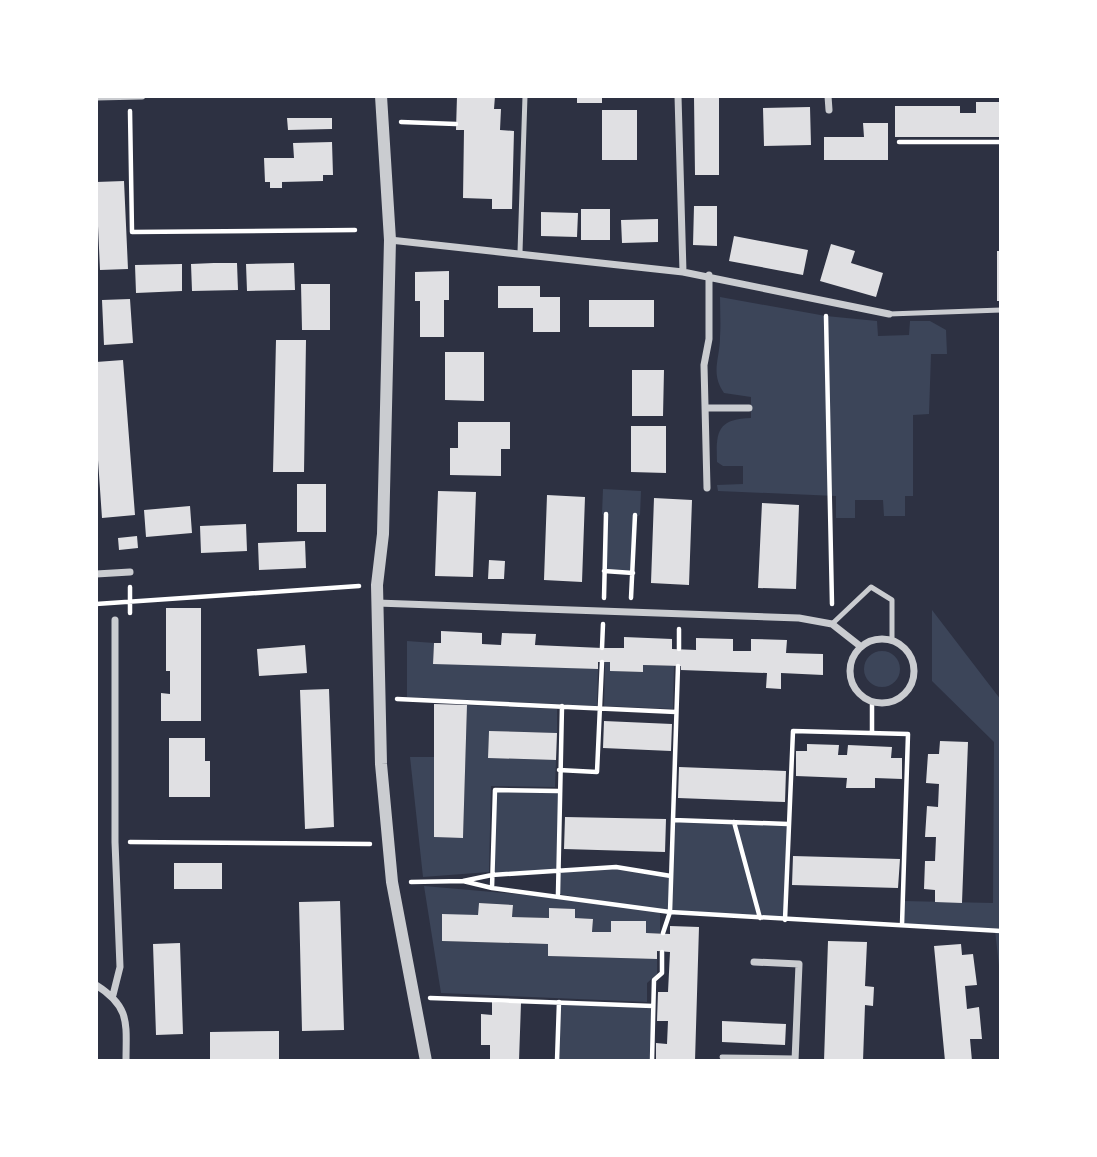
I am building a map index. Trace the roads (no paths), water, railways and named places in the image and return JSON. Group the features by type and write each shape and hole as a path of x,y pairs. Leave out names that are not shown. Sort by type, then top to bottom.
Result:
{"street":[{"path":"96,97 142,96"},
{"path":"381,96 390,240 383,534 377,585 379,699 387,845 426,1061"},
{"path":"678,96 683,272"},
{"path":"828,96 828,110"},
{"path":"390,240 520,252 709,275 889,314"},
{"path":"707,488 704,365 709,340 709,275"},
{"path":"705,408 749,408"},
{"path":"96,574 130,572"},
{"path":"377,603 799,618 832,624 860,646"},
{"path":"113,995 120,967 116,842 115,620"},
{"path":"875,638 892,639 906,648 914,663 914,680 905,695 889,703 872,702 858,693 850,678 850,661 860,646 875,638"},
{"path":"754,962 799,964 795,1059"},
{"path":"96,985 113,995 126,1014 126,1061"}],"lane":[{"path":"520,252 525,96"},
{"path":"889,314 1001,310"},
{"path":"832,624 871,587 892,600 892,639"},
{"path":"722,1057 795,1059"}]}
